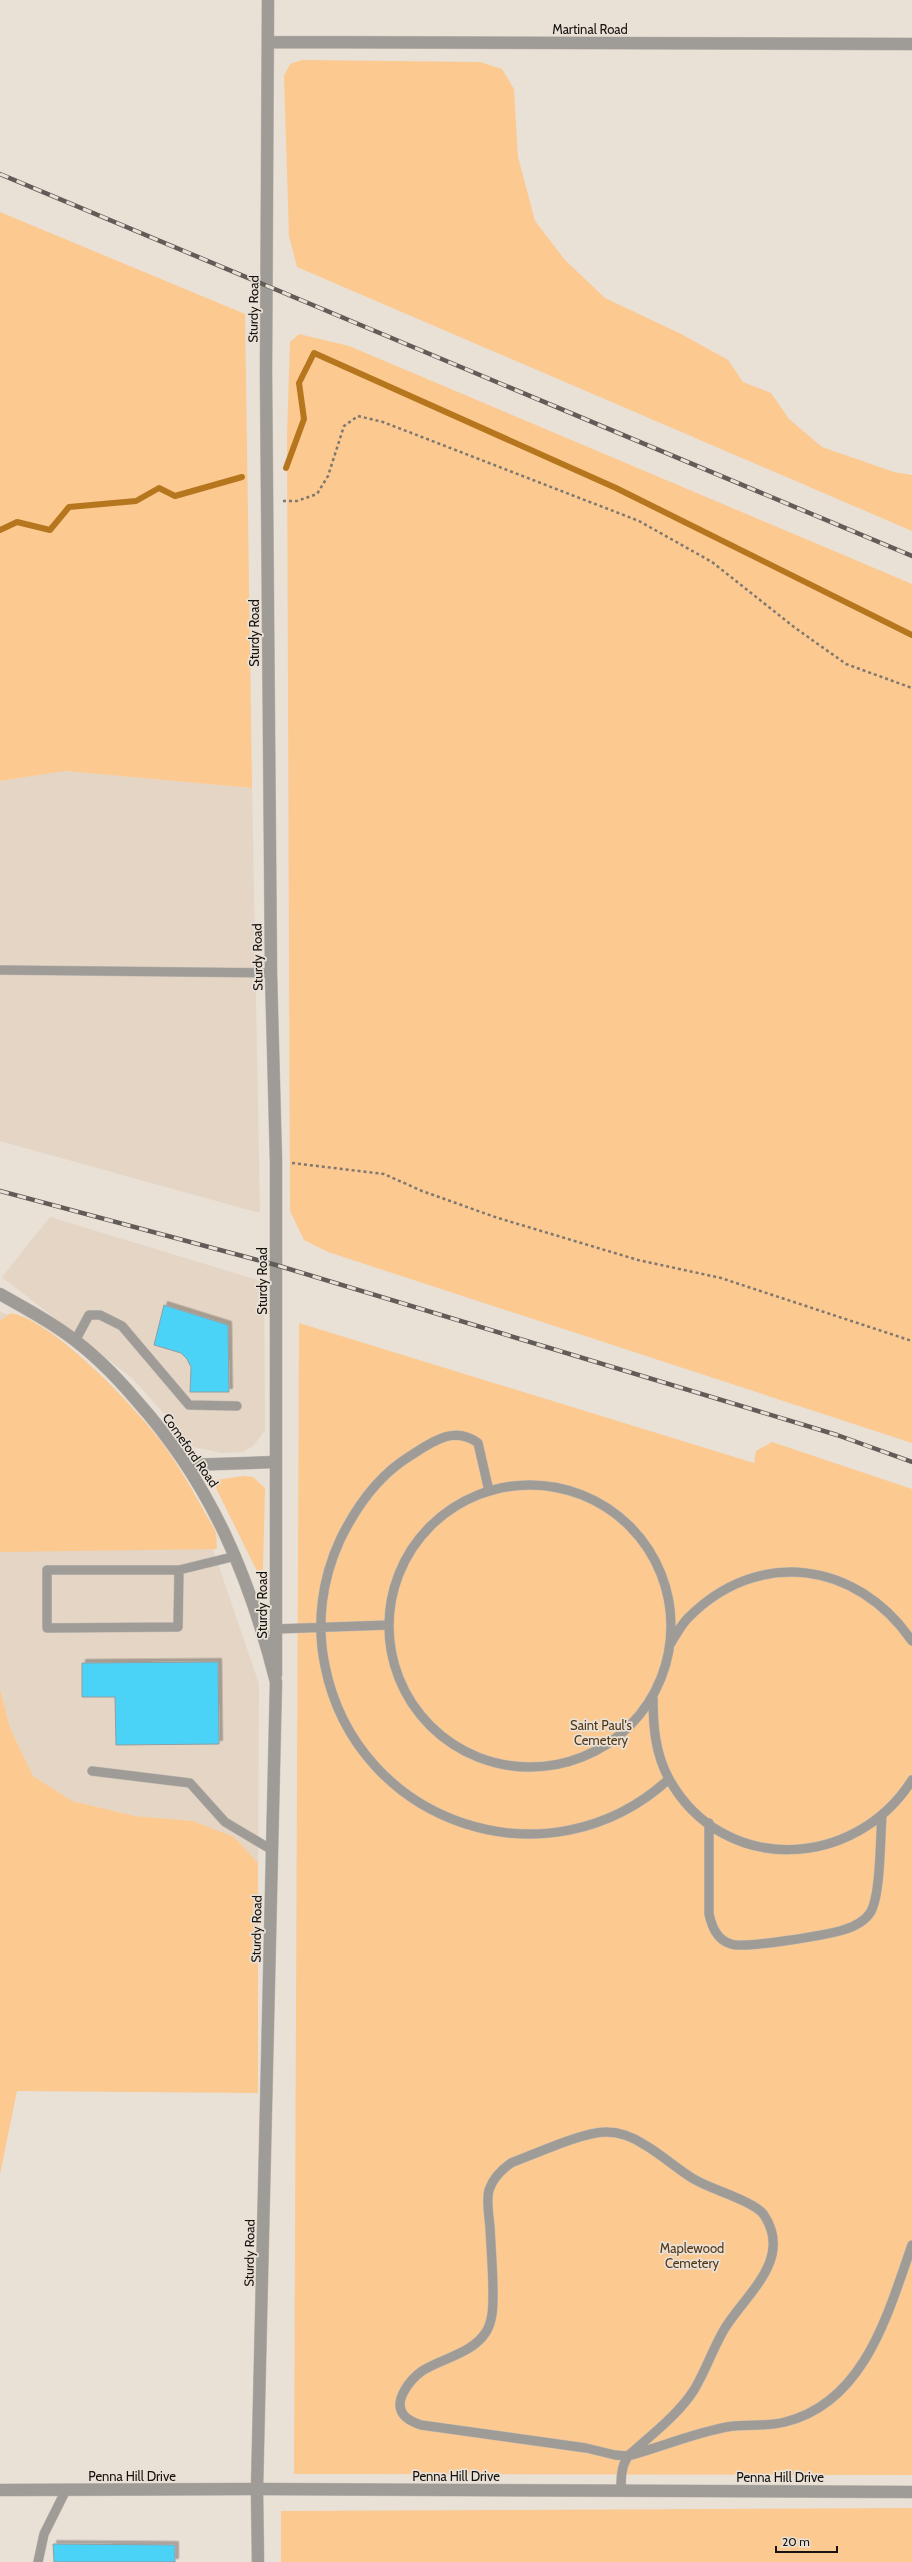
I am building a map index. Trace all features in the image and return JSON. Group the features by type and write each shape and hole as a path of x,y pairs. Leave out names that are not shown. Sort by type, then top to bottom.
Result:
{"street":[{"name":"Sturdy Road","path":"258,2562 257,2489 276,1682 276,1161 271,974 267,500 268,0"},
{"name":"Martinal Road","path":"268,42 912,44"},
{"name":"Comeford Road","path":"0,1294 75,1341 116,1376 158,1424 205,1492 236,1556 261,1624 276,1682"},
{"path":"187,1465 276,1462"},
{"name":"Penna Hill Drive","path":"0,2490 257,2489 912,2492"}],"lane":[{"path":"0,970 271,974"},
{"path":"75,1341 89,1315 100,1315 122,1326 189,1405 237,1406"},
{"path":"489,1491 478,1443 469,1436 454,1434 434,1440 405,1459 373,1488 350,1520 331,1563 324,1589 321,1628 322,1650 330,1687 344,1723 366,1756 394,1785 425,1806 457,1822 485,1830 515,1834 548,1834 582,1828 619,1815 649,1797 669,1779"},
{"path":"653,1697 628,1727 611,1741 590,1753 565,1762 542,1766 500,1764 459,1748 439,1734 419,1713 404,1692 394,1667 388,1625 396,1579 408,1554 424,1533 446,1512 465,1501 489,1491 516,1486 540,1486 569,1490 606,1508 623,1520 653,1556 662,1576 671,1620 670,1645"},
{"path":"179,1570 178,1627 47,1628 47,1570 179,1570 210,1564 236,1556"},
{"path":"912,1641 899,1623 867,1594 830,1577 802,1572 778,1573 758,1577 727,1587 709,1599 686,1619 670,1645 653,1697 653,1727 658,1752 669,1779 682,1798 709,1823 743,1841 762,1847 804,1850 826,1846 851,1837 882,1816 903,1794 912,1780"},
{"path":"276,1629 388,1625"},
{"path":"92,1772 190,1783 225,1822 272,1850"},
{"path":"709,1823 709,1914 712,1928 720,1938 731,1945 750,1945 842,1931 858,1924 870,1913 876,1898 882,1816"},
{"path":"621,2490 622,2469 628,2456 683,2404 694,2391 726,2326 766,2274 774,2248 769,2224 763,2213 754,2206 702,2184 633,2138 621,2134 604,2132 588,2136 511,2163 493,2180 488,2192 493,2304 491,2320 486,2332 462,2353 422,2371 411,2381 403,2393 400,2404 402,2414 409,2420 421,2425 586,2448 615,2455 628,2456 729,2427 784,2423 822,2406 854,2377 867,2358 892,2302 912,2245"},
{"path":"38,2562 44,2534 66,2490"}],"path":[{"path":"267,500 298,501 317,494 328,476 344,426 358,416 383,422 639,521 712,562 794,627 846,664 912,688"},
{"path":"276,1161 384,1174 428,1193 498,1218 638,1260 720,1278 912,1341"}],"shaded area":[{"path":"65,771 252,788 260,1213 0,1141 0,781"},
{"path":"50,1217 264,1282 265,1430 254,1445 243,1452 222,1453 194,1447 132,1378 2,1277"},
{"path":"0,1311 31,1328 201,1514 259,1684 258,1863 234,1837 193,1821 135,1816 72,1801 33,1776 10,1728 0,1689"}],"green space":[{"path":"302,60 480,62 502,69 514,89 518,157 535,221 565,260 605,298 683,335 728,360 743,382 771,393 789,419 822,447 894,472 912,475 912,531 297,267 289,236 284,76 290,64"},
{"path":"0,212 245,314 252,788 65,771 0,781"},
{"path":"299,334 349,346 912,584 912,1443 328,1252 304,1240 290,1211 287,435 290,342"},
{"path":"11,1313 29,1320 49,1332 70,1348 92,1366 131,1406 166,1448 188,1483 216,1533 217,1549 0,1552 0,1321"},
{"path":"299,1323 754,1463 756,1451 772,1442 912,1489 912,2475 294,2474"},
{"path":"244,1476 253,1477 265,1488 263,1569 258,1573 216,1488 216,1480"},
{"path":"0,1689 10,1728 33,1776 72,1801 135,1816 193,1821 234,1837 258,1863 258,2093 17,2091 0,2174"},
{"path":"912,2508 912,2562 281,2562 281,2511"}],"building":[{"path":"164,1305 228,1325 229,1392 190,1392 191,1367 187,1359 181,1353 154,1345"},
{"path":"218,1662 219,1744 116,1745 115,1697 82,1697 82,1663"},
{"path":"53,2544 175,2545 175,2562 54,2562"}],"waterway":[{"path":"286,468 304,419 299,383 314,353 616,488 912,635"},
{"path":"0,530 17,522 50,530 69,507 136,501 159,488 175,496 242,477"}],"railway":[{"path":"0,174 912,556"},
{"path":"0,1191 276,1265 837,1435 912,1462"}],"park label":[{"name":"Saint Paul's Cemetery","path":"601,1732"},
{"name":"Maplewood Cemetery","path":"692,2256"}]}
